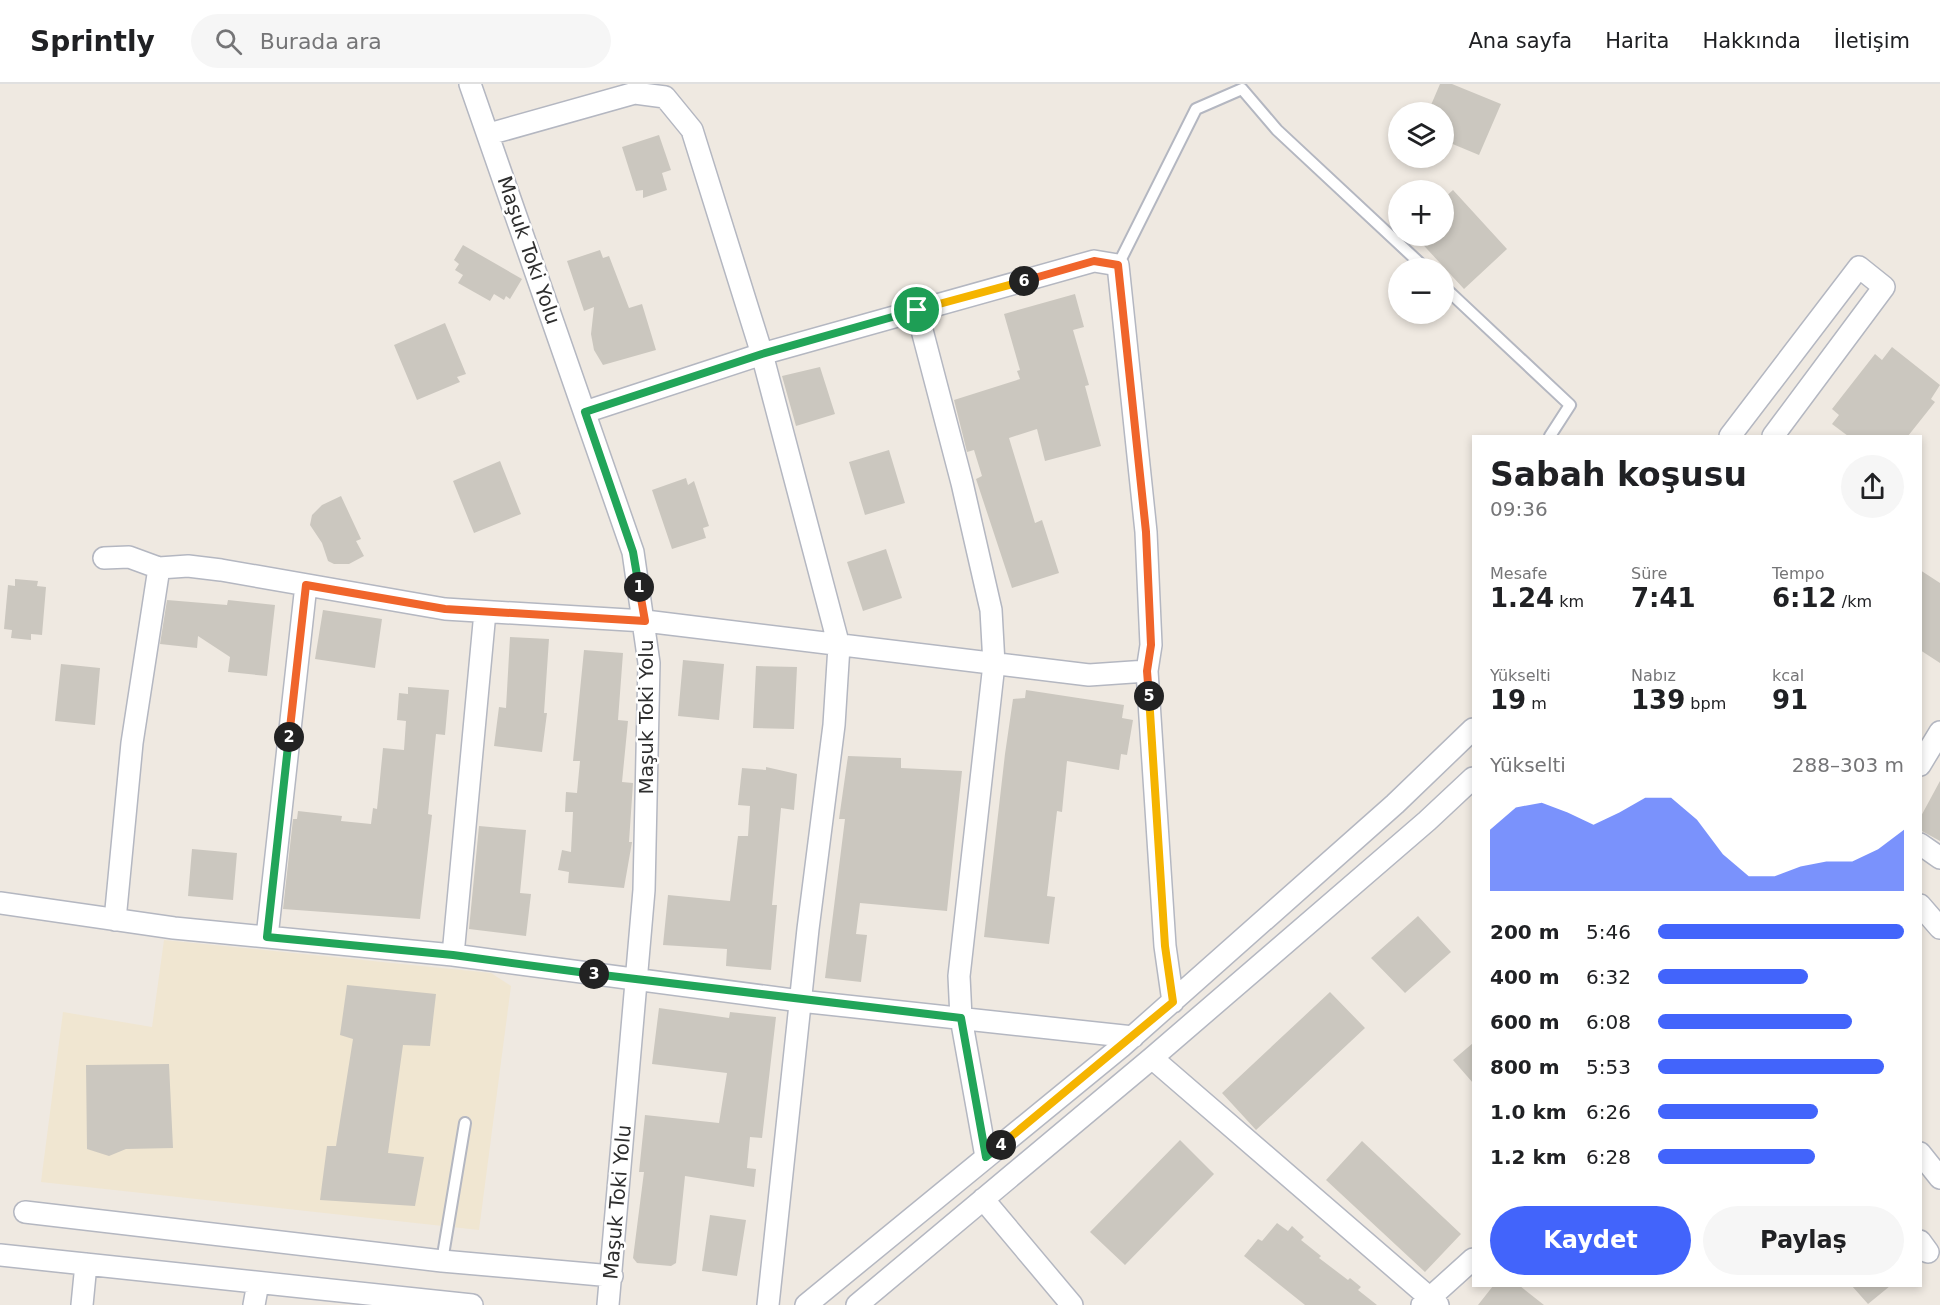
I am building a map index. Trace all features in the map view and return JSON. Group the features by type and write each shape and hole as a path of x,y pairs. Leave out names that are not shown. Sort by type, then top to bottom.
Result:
{"street":[{"name":"Maşuk Toki Yolu","path":"470,84 633,552 650,663 644,890 608,1305"},
{"path":"489,134 635,93 665,97 692,130 762,354 839,646 834,725 800,1001 768,1305"},
{"path":"585,412 762,354 1094,261 1118,265 1146,532 1151,645 1147,671 1165,946 1173,1002"},
{"path":"1731,435 1859,267 1884,287 1774,435"},
{"path":"917,310 962,483 991,610 994,664 959,976 961,1018 986,1157"},
{"path":"104,558 129,557 159,568 189,566 445,609 645,621 1089,675 1147,671"},
{"path":"115,920 132,743 159,568"},
{"path":"267,937 306,585"},
{"path":"453,955 485,612"},
{"path":"806,1305 1133,1037 1395,804 1472,730"},
{"path":"1922,762 1938,740"},
{"path":"857,1305 1152,1058 1427,821 1472,779"},
{"path":"1922,845 1940,858"},
{"path":"0,903 115,920 453,955 800,1001 1133,1037"},
{"path":"1922,907 1940,928"},
{"path":"1152,1058 1430,1303 1472,1260"},
{"path":"1922,1156 1940,1178"},
{"path":"983,1199 1072,1305"},
{"path":"25,1212 442,1261 612,1276"},
{"path":"0,1255 472,1305"},
{"path":"82,1305 86,1264"},
{"path":"254,1305 258,1283"}],"lane":[{"path":"1118,265 1196,110 1242,89 1277,130 1414,258"},
{"path":"1454,296 1570,405 1551,435"},
{"path":"442,1261 465,1123"}],"shaded area":[{"path":"164,940 491,973 511,986 479,1230 41,1182 63,1012 152,1027"}],"building":[{"path":"1440,84 1452,84 1501,104 1479,155 1454,145 1454,102 1432,102"},
{"path":"659,135 671,170 662,173 667,190 643,198 643,190 636,191 622,147"},
{"path":"1454,191 1507,249 1464,289 1454,278 1454,258 1435,258 1424,246 1454,246"},
{"path":"463,245 522,279 510,299 506,296 504,300 494,294 490,301 458,283 463,275 455,270 459,264 454,260"},
{"path":"600,250 603,258 609,256 629,308 642,304 656,350 603,365 594,350 591,334 594,307 584,311 567,261"},
{"path":"1075,294 1084,327 1073,330 1089,385 1085,386 1101,446 1045,461 1037,429 1009,438 1035,523 1042,520 1059,573 1012,588 976,479 982,476 974,450 967,452 954,400 1020,379 1017,371 1020,370 1004,314"},
{"path":"445,323 466,374 457,377 460,382 417,400 394,345"},
{"path":"1892,347 1940,385 1931,399 1935,402 1909,435 1847,435 1832,424 1839,415 1832,409 1875,354 1882,360"},
{"path":"820,367 835,414 796,426 782,376"},
{"path":"889,450 905,503 865,515 849,462"},
{"path":"500,461 521,514 474,533 453,481"},
{"path":"686,478 688,485 694,481 709,526 703,528 706,538 672,549 652,490"},
{"path":"341,496 361,539 356,541 364,556 349,564 334,564 328,561 322,543 310,525 312,515 322,505"},
{"path":"886,549 902,598 863,611 847,562"},
{"path":"1922,571 1940,583 1940,663 1922,651"},
{"path":"15,579 38,581 37,586 46,587 42,635 31,634 31,640 11,638 12,630 4,629 8,585 15,586"},
{"path":"167,600 227,605 228,600 275,605 267,676 228,672 230,657 198,636 197,648 160,644"},
{"path":"323,610 382,619 375,668 315,659"},
{"path":"510,637 549,639 544,713 547,713 542,752 494,746 499,707 506,708"},
{"path":"584,650 623,653 618,720 628,721 622,782 633,783 629,842 632,842 624,888 568,883 569,872 558,870 562,850 571,852 573,812 565,812 566,792 577,793 580,761 573,761"},
{"path":"683,660 724,664 719,720 678,716"},
{"path":"61,664 100,668 95,725 55,721"},
{"path":"756,666 797,667 794,729 753,728"},
{"path":"408,687 449,690 445,735 436,734 428,814 432,815 420,919 283,909 293,819 297,819 298,811 342,816 341,821 371,824 373,808 377,809 383,748 404,750 406,721 397,720 399,693 408,694"},
{"path":"1026,690 1124,705 1122,718 1133,720 1127,755 1121,754 1119,770 1067,761 1062,812 1057,811 1047,896 1055,897 1049,944 984,937 1013,699 1025,698"},
{"path":"848,756 901,758 901,768 962,771 947,911 860,903 856,934 867,935 861,982 825,978 845,819 839,819"},
{"path":"766,767 797,774 794,810 781,808 772,905 777,905 771,970 726,966 727,949 663,945 668,895 730,901 738,836 748,836 750,806 738,805 742,768 766,770"},
{"path":"1940,781 1940,841 1922,831 1922,814"},
{"path":"479,826 526,830 520,893 531,894 526,936 469,929"},
{"path":"192,849 237,853 233,900 188,896"},
{"path":"1418,916 1451,952 1405,993 1371,958"},
{"path":"347,985 436,994 430,1046 403,1045 388,1153 424,1157 415,1206 320,1200 327,1146 336,1146 353,1039 340,1035"},
{"path":"1330,992 1365,1028 1256,1130 1222,1093"},
{"path":"659,1008 729,1018 730,1012 776,1017 762,1138 750,1137 747,1168 756,1169 754,1187 685,1176 676,1263 671,1266 637,1263 633,1258 644,1172 639,1172 645,1115 719,1123 727,1073 652,1064"},
{"path":"1472,1044 1472,1082 1453,1060"},
{"path":"169,1064 173,1148 126,1149 109,1156 87,1149 86,1065"},
{"path":"1180,1140 1214,1174 1125,1265 1090,1232"},
{"path":"1362,1141 1461,1234 1425,1272 1326,1180"},
{"path":"710,1215 746,1220 737,1276 702,1271"},
{"path":"1277,1223 1288,1231 1292,1226 1304,1237 1301,1240 1321,1256 1319,1258 1348,1280 1350,1278 1361,1287 1358,1290 1377,1305 1305,1305 1244,1256 1258,1239 1262,1241"},
{"path":"1492,1287 1521,1287 1544,1305 1478,1305"},
{"path":"1853,1287 1889,1287 1868,1304"}],"route":[{"path":"1094,261 1118,265 1146,532 1151,645 1147,671 1165,946 1173,1002 1122,1047 986,1157 961,1018 800,1001 453,955 267,937 306,585 445,609 645,621 633,552 585,412 762,354 917,310 1094,261"}]}
